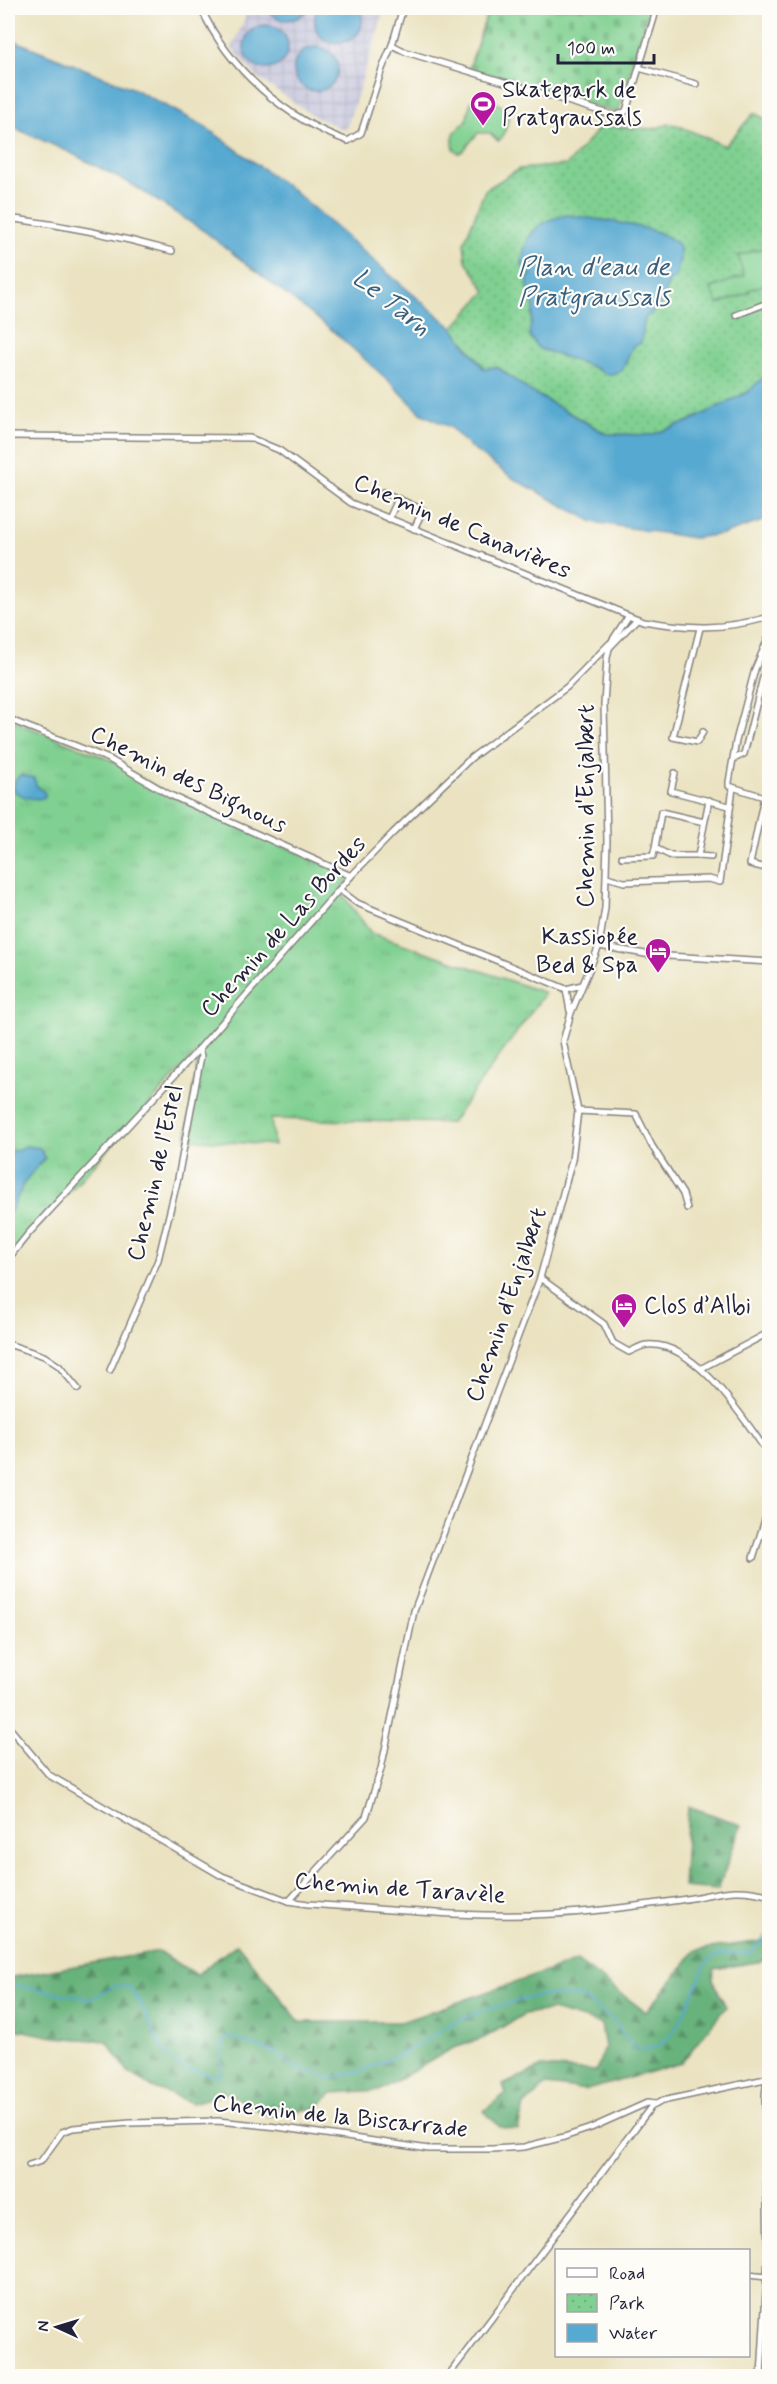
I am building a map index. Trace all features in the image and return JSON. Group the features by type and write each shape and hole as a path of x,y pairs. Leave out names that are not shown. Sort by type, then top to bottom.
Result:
{"street":[{"path":"201,8 211,30 227,52 269,97 294,114 348,141 361,133 404,8"},
{"path":"392,45 406,52 616,116 626,111 657,8"},
{"path":"762,8 770,14"},
{"path":"639,68 696,84"},
{"path":"8,218 46,222 137,241 172,251"},
{"path":"736,315 770,302"},
{"name":"Chemin de Canavières","path":"8,436 250,438 279,450 351,502 637,619 671,626 700,628 737,626 770,618"},
{"path":"382,492 423,510 414,529"},
{"path":"389,519 398,499"},
{"name":"Chemin d'Enjalbert","path":"289,1901 366,1817 381,1769 414,1611 540,1278 572,1160 578,1111 563,1051 563,1041 571,1013 599,946 607,877 604,704 609,646 628,615"},
{"path":"609,646 637,619"},
{"path":"700,628 673,736 697,742 703,732"},
{"path":"770,634 755,669 736,741 729,782 729,786 733,788 764,797 750,864 770,869"},
{"name":"Chemin de Las Bordes","path":"8,1259 28,1234 199,1049 351,876 432,793 471,758 567,687 609,646"},
{"path":"734,759 744,754 768,657 766,647"},
{"path":"755,669 765,670"},
{"name":"Chemin des Bignous","path":"8,719 109,759 170,795 351,876"},
{"path":"675,773 671,791 729,806"},
{"path":"607,877 624,882 709,879 720,882 733,788"},
{"path":"698,856 709,800"},
{"path":"622,857 653,856 661,812 704,822"},
{"path":"655,848 671,856 711,857"},
{"path":"339,890 367,908 566,989 582,985"},
{"path":"599,946 651,955 770,962"},
{"path":"566,989 571,1013"},
{"name":"Chemin de l'Estel","path":"110,1370 158,1260 178,1178 201,1056 199,1049"},
{"path":"578,1111 636,1114 652,1146 683,1194 687,1208"},
{"path":"540,1278 604,1324 613,1343 629,1352 646,1345 674,1350 702,1368 734,1405 770,1456"},
{"path":"702,1368 770,1332"},
{"path":"8,1344 59,1366 78,1389"},
{"path":"753,1558 770,1504"},
{"name":"Chemin de Taravèle","path":"8,1726 49,1775 222,1876 289,1901 481,1914 551,1914 681,1900 724,1891 750,1891 770,1896"},
{"path":"761,2376 767,2277 770,2057"},
{"name":"Chemin de la Biscarrade","path":"29,2165 40,2161 62,2132 73,2127 141,2122 218,2121 277,2127 429,2149 492,2149 524,2146 591,2128 647,2103 656,2104 768,2078"},
{"path":"448,2376 646,2113 656,2104"},
{"path":"750,2275 767,2277"}],"shaded area":[{"path":"249,8 385,8 346,130 317,118 258,78 232,48"}],"green space":[{"path":"489,8 649,8 618,113 469,69"},
{"name":"Skatepark de Pratgraussals","path":"478,97 496,103 506,110 508,122 506,129 498,141 490,133 478,133 459,153 454,149 453,136 466,122 471,101"},
{"path":"754,113 769,121 769,372 748,392 690,421 651,435 607,434 530,391 497,367 484,368 453,328 486,291 466,261 464,243 485,190 519,169 567,165 601,126 653,129 669,124 677,125 725,146"},
{"path":"769,246 769,283 718,304 711,288 744,276 738,256"},
{"path":"8,719 109,759 170,795 351,876 340,891 371,933 545,993 451,1123 271,1119 274,1145 186,1139 199,1050 8,1259"},
{"path":"688,1806 741,1825 718,1890 683,1887"},
{"path":"769,1940 769,1960 714,1969 713,1980 726,2007 681,2063 587,2090 546,2085 524,2105 518,2130 500,2127 484,2111 506,2093 503,2085 542,2067 596,2071 605,2047 601,2024 552,2010 524,2014 484,2038 451,2049 381,2090 333,2093 315,2108 268,2116 228,2093 192,2103 150,2086 128,2072 107,2041 54,2037 8,2028 8,1978 159,1951 196,1975 237,1944 300,2022 401,2022 577,1961 646,2012 696,1950"}],"water":[{"path":"267,8 308,8 299,17 287,20 276,17"},
{"path":"317,8 359,8 362,22 359,32 350,39 340,42 329,41 320,35 315,24"},
{"path":"266,25 275,26 282,31 287,38 287,56 282,63 275,68 266,69 257,68 250,63 245,56 244,47 245,38 250,31 257,26"},
{"name":"Le Tarn","path":"8,38 134,89 204,126 295,192 453,328 483,368 497,367 530,391 606,434 651,435 690,421 748,392 769,372 769,519 724,534 693,538 593,522 511,477 471,448 450,427 422,414 333,331 204,231 133,185 69,152 8,125"},
{"path":"316,47 324,48 332,53 337,61 337,77 332,85 324,90 316,91 308,90 300,85 295,77 294,69 295,61 300,53 308,48"},
{"name":"Plan d'eau de Pratgraussals","path":"568,215 648,229 675,242 680,250 676,277 669,281 660,306 645,318 641,343 633,346 622,371 608,375 590,366 538,348 529,335 534,306 528,290 528,277 532,275 522,265 523,254 534,230 549,220"},
{"path":"20,775 34,778 36,785 45,793 45,797 28,798 13,790 13,785"},
{"path":"26,1146 40,1148 45,1158 25,1181 8,1217 8,1153"}],"waterway":[{"path":"8,1984 91,1999 114,1986 129,1987 166,2053 173,2061 191,2070 215,2076 220,2075 221,2048 230,2037 275,2053 296,2068 332,2078 361,2071 406,2052 449,2025 481,2011 540,1995 581,1997 612,2019 634,2048 647,2049 658,2046 667,2039 682,2019 703,1969 713,1957 721,1954 750,1953 766,1936 770,1936"}],"place":[{"name":"Skatepark de Pratgraussals","path":"483,127"},
{"name":"Kassiopée Bed & Spa","path":"658,974"},
{"name":"Clos d’Albi","path":"624,1329"}]}
